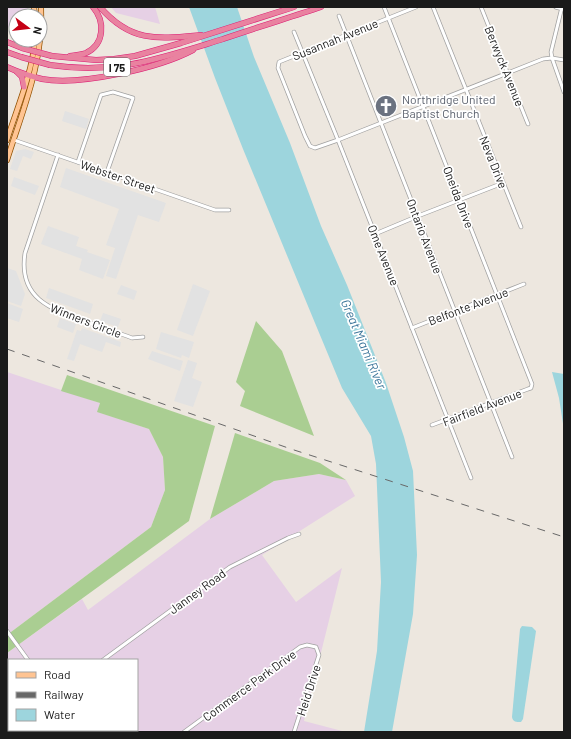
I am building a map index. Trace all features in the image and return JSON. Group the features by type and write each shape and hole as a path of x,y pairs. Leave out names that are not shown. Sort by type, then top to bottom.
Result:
{"highway":[{"path":"60,57 86,53 98,42 102,29 101,21 93,7"},
{"path":"100,7 108,17 120,26 130,31 152,37 176,38 212,33"},
{"name":"I 75","path":"7,42 22,48 52,56 114,60 181,43 294,7"},
{"path":"7,67 34,77 56,80 84,79 137,69 266,24 321,7"},
{"name":"I 75","path":"7,52 50,65 85,69 112,68 139,64 184,53"},
{"path":"16,71 22,77 24,87"}],"main road":[{"path":"7,160 34,77 41,42 41,7"},
{"path":"7,138 28,75 34,48"}],"street":[{"name":"Oneida Drive","path":"384,7 531,381 531,388"},
{"name":"Susannah Avenue","path":"338,140 315,148 310,146 278,68 278,64 281,61 302,52 416,7"},
{"name":"Neva Drive","path":"433,7 521,227"},
{"name":"Berwyck Avenue","path":"481,7 528,124"},
{"path":"556,7 562,8 551,48 552,58 564,92"},
{"name":"Ontario Avenue","path":"339,16 512,456"},
{"name":"Ome Avenue","path":"294,32 471,478"},
{"path":"338,140 543,59 552,58 564,60"},
{"path":"78,162 102,95 113,92 133,98 107,172"},
{"name":"Webster Street","path":"7,138 215,210 229,210"},
{"name":"Winners Circle","path":"58,155 25,253 24,264 28,284 38,299 56,311 132,338 144,337"},
{"path":"375,234 503,183"},
{"name":"Belfonte Avenue","path":"412,328 524,284"},
{"name":"Fairfield Avenue","path":"432,425 531,388"},
{"name":"Janney Road","path":"104,659 230,567 299,534"},
{"path":"7,631 27,659"},
{"name":"Commerce Park Drive","path":"184,732 300,647 307,645 316,647"},
{"name":"Heid Drive","path":"294,732 319,655 316,647"}],"shaded area":[{"path":"7,7 28,7 8,8 7,27"},
{"path":"111,7 155,7 160,24 116,13"},
{"path":"65,111 89,119 86,129 62,121"},
{"path":"25,149 34,152 31,159 23,156 17,171 10,169 16,151"},
{"path":"66,168 166,203 159,222 138,215 116,279 106,276 115,248 106,245 119,209 60,187"},
{"path":"14,177 39,186 35,195 11,186"},
{"path":"48,226 79,237 76,246 88,250 87,252 110,260 103,279 79,270 82,259 41,244"},
{"path":"7,268 16,271 25,294 21,306 7,301"},
{"path":"193,284 210,291 193,336 177,330"},
{"path":"121,285 137,291 134,300 117,294"},
{"path":"49,288 93,304 90,314 46,298"},
{"path":"7,303 23,309 19,322 7,318"},
{"path":"103,313 121,319 118,327 100,321"},
{"path":"60,318 76,324 73,333 57,327"},
{"path":"82,328 121,342 120,347 106,342 102,352 80,344 74,361 67,359 77,330 81,331"},
{"path":"161,332 194,342 189,358 182,355 181,358 156,349"},
{"path":"152,351 183,361 180,371 148,359"},
{"path":"188,360 197,363 192,378 202,382 193,407 174,401"},
{"path":"7,372 100,403 98,412 149,429 163,457 165,490 151,527 7,635"},
{"path":"319,474 346,480 355,496 262,555 296,602 342,568 304,721 346,732 7,732 7,653 82,599 88,610 210,519 274,481"}],"green space":[{"path":"256,321 282,351 314,436 240,406 245,391 236,382"},
{"path":"67,375 215,426 189,521 7,653 7,635 151,527 165,490 163,457 149,429 97,412 100,403 61,391"},
{"path":"235,433 320,463 346,480 319,474 274,481 210,519"}],"water":[{"name":"Great Miami River","path":"189,7 237,7 254,57 290,143 321,226 347,285 386,383 404,437 413,471 417,555 413,614 392,732 364,732 377,651 381,582 376,464 371,436 342,388 243,149"},
{"path":"552,372 564,374 564,430 559,398"},
{"path":"522,626 532,627 536,631 523,719 521,722 516,722 512,719 512,717 520,629"}],"railway":[{"path":"7,349 291,449 564,537"}],"place":[{"name":"Northridge United Baptist Church","path":"386,106"}]}
